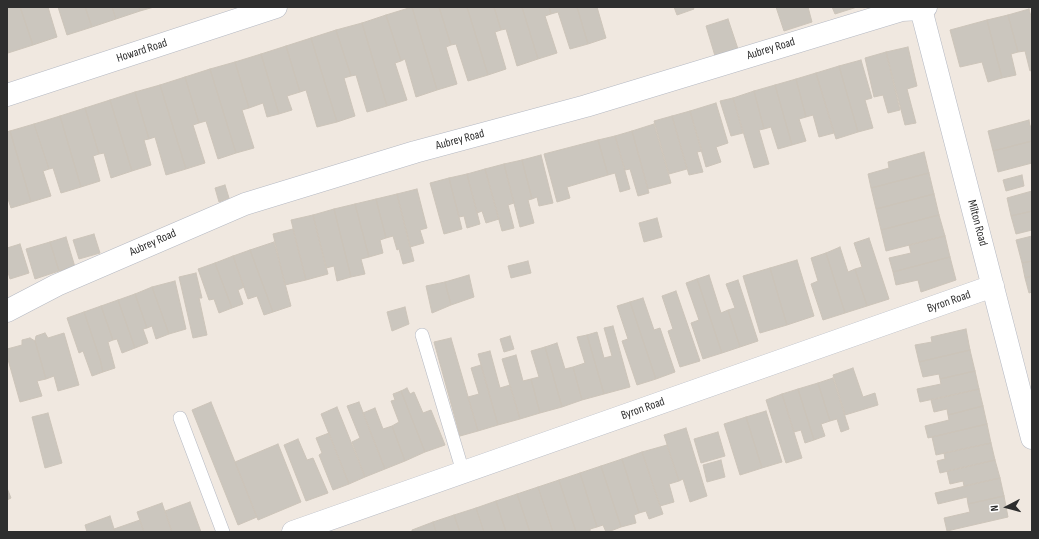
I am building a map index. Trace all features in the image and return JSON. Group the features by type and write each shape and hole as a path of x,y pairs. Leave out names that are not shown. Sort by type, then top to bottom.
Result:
{"street":[{"name":"Howard Road","path":"7,95 276,7"},
{"name":"Milton Road","path":"924,8 1032,438"},
{"name":"Aubrey Road","path":"7,311 57,285 245,204 415,152 586,106 902,10 924,8"},
{"name":"Byron Road","path":"293,532 993,286"}],"lane":[{"path":"422,335 463,472"},
{"path":"180,418 223,532"}],"building":[{"path":"7,7 20,7 33,45 8,53"},
{"path":"20,7 48,7 57,37 33,45"},
{"path":"58,7 85,7 92,27 67,35"},
{"path":"85,7 112,7 116,19 92,27"},
{"path":"112,7 139,7 140,11 116,19"},
{"path":"139,7 154,7 140,11"},
{"path":"412,7 439,7 451,45 446,47 457,84 437,90"},
{"path":"412,7 437,90 416,97 405,59 401,61 386,15"},
{"path":"439,7 467,7 488,75 468,81 456,44 451,45"},
{"path":"467,7 494,7 501,30 495,32 506,69 488,75"},
{"path":"494,7 522,7 538,59 517,66 506,29 501,30"},
{"path":"522,7 549,7 551,14 545,16 557,53 538,59"},
{"path":"549,7 577,7 588,44 570,49 558,12 551,14"},
{"path":"577,7 597,7 606,38 588,44"},
{"path":"674,7 693,7 694,9 677,15"},
{"path":"776,7 808,7 812,22 784,31"},
{"path":"832,7 857,7 835,14"},
{"path":"1029,9 1032,20 1032,70 1030,71 1025,51 1018,52 1008,15"},
{"path":"386,15 401,61 395,63 407,100 387,106 362,23"},
{"path":"1008,15 1018,52 1011,54 1016,75 1002,78 987,20"},
{"path":"728,19 738,49 715,56 706,26"},
{"path":"987,20 1002,78 988,82 982,62 960,67 950,30"},
{"path":"362,23 387,106 367,112 356,75 351,76 336,30"},
{"path":"336,30 351,76 344,78 355,116 337,122 311,38"},
{"path":"311,38 337,122 317,127 306,90 300,92 286,46"},
{"path":"286,46 300,92 287,96 292,110 279,114 261,54"},
{"path":"908,47 917,86 907,89 916,123 905,125 886,52"},
{"path":"886,52 900,110 888,113 883,95 874,97 865,58"},
{"path":"261,54 279,114 267,117 263,103 249,108 235,62"},
{"path":"861,60 872,98 865,100 873,128 858,132 839,66"},
{"path":"235,62 249,108 242,110 254,148 236,153 210,69"},
{"path":"839,66 858,132 836,139 816,73"},
{"path":"210,69 236,153 218,159 206,121 199,123 185,77"},
{"path":"816,73 834,133 819,137 813,115 806,117 796,79"},
{"path":"185,77 199,123 193,125 205,163 186,169 160,85"},
{"path":"796,79 806,117 799,119 806,141 792,145 775,85"},
{"path":"160,85 186,169 166,175 155,137 149,139 135,92"},
{"path":"775,85 792,145 778,149 771,127 764,129 754,91"},
{"path":"754,91 764,129 759,130 769,164 754,168 733,98"},
{"path":"135,92 149,139 144,140 151,165 132,171 110,100"},
{"path":"733,98 743,133 731,136 720,101"},
{"path":"110,100 132,171 111,178 104,153 99,154 85,108"},
{"path":"716,103 728,143 716,147 721,162 706,167 690,111"},
{"path":"85,108 99,154 93,156 100,181 81,187 60,116"},
{"path":"690,111 702,151 697,152 703,172 689,175 672,116"},
{"path":"60,116 81,187 61,193 53,168 49,169 34,124"},
{"path":"672,116 687,169 669,174 654,121"},
{"path":"1029,120 1030,126 1032,126 1032,141 993,151 988,131"},
{"path":"34,124 49,169 43,171 51,196 31,202 10,131"},
{"path":"654,124 671,183 648,189 632,131"},
{"path":"10,131 31,202 11,208 7,196 7,132"},
{"path":"632,131 649,193 638,196 630,169 625,170 615,136"},
{"path":"615,136 630,189 620,192 615,173 608,175 598,140"},
{"path":"598,140 608,175 567,187 570,198 557,202 544,154"},
{"path":"1032,141 1032,163 998,172 993,151"},
{"path":"924,152 929,173 871,188 868,174 889,168 888,162"},
{"path":"541,155 553,203 539,206 537,197 532,199 522,160"},
{"path":"522,160 532,199 528,200 534,223 520,227 504,164"},
{"path":"504,164 514,203 508,205 514,228 502,231 485,169"},
{"path":"485,169 499,219 486,223 482,211 477,213 467,174"},
{"path":"929,173 934,194 876,209 871,188"},
{"path":"467,174 480,224 467,228 464,216 459,217 449,178"},
{"path":"1022,175 1024,186 1006,191 1003,180"},
{"path":"449,178 462,229 444,234 430,183"},
{"path":"225,185 229,198 219,202 215,188"},
{"path":"417,189 427,228 420,230 424,243 410,247 397,194"},
{"path":"1032,191 1032,211 1011,216 1007,198"},
{"path":"397,194 414,261 403,264 399,249 397,250 393,236 386,238 376,199"},
{"path":"934,194 939,215 881,230 876,209"},
{"path":"376,199 386,238 380,240 383,253 369,257 355,204"},
{"path":"355,204 369,257 361,259 365,274 351,277 334,209"},
{"path":"334,209 351,277 337,281 334,266 326,268 313,215"},
{"path":"1032,211 1032,230 1016,234 1011,216"},
{"path":"313,215 328,274 306,280 291,220"},
{"path":"939,215 945,236 886,251 881,230"},
{"path":"657,218 662,237 644,242 639,223"},
{"path":"293,229 306,280 285,285 273,234"},
{"path":"94,234 100,253 79,259 73,240"},
{"path":"945,236 950,257 893,272 889,258 911,253 909,245"},
{"path":"1032,236 1032,261 1022,263 1016,240"},
{"path":"66,237 75,267 59,271 50,242"},
{"path":"869,238 889,299 867,306 855,269 862,267 854,243"},
{"path":"50,242 59,271 35,279 26,249"},
{"path":"274,242 291,306 273,312 250,250"},
{"path":"20,244 29,273 10,279 7,269 7,248"},
{"path":"840,247 848,272 855,269 867,306 845,313 826,253"},
{"path":"250,250 273,312 264,315 257,296 248,299 233,256"},
{"path":"826,253 845,313 823,320 811,284 818,281 811,258"},
{"path":"233,256 244,287 238,290 243,304 232,308 215,263"},
{"path":"950,257 956,280 921,292 918,280 896,285 893,272"},
{"path":"797,260 814,316 787,325 770,268"},
{"path":"528,261 531,273 511,278 508,266"},
{"path":"1032,261 1032,276 1025,278 1022,263"},
{"path":"215,263 232,308 219,313 214,299 209,300 198,269"},
{"path":"770,268 787,325 760,333 743,276"},
{"path":"196,273 202,298 199,298 207,335 193,338 179,277"},
{"path":"469,275 474,297 451,305 445,282"},
{"path":"709,275 721,313 728,310 740,347 722,353 697,279"},
{"path":"1032,276 1032,292 1029,293 1025,278"},
{"path":"697,279 722,353 703,359 691,323 699,320 686,283"},
{"path":"738,280 758,341 740,347 728,310 735,308 726,284"},
{"path":"175,281 186,329 169,334 152,287"},
{"path":"445,282 451,305 432,313 426,286"},
{"path":"152,287 169,334 156,339 152,326 147,328 135,294"},
{"path":"676,291 700,361 680,367 668,331 673,329 662,296"},
{"path":"135,294 147,328 143,329 148,343 135,348 118,300"},
{"path":"643,298 654,330 660,328 675,372 656,379 630,302"},
{"path":"118,300 135,348 122,353 117,339 113,340 101,306"},
{"path":"630,302 656,379 637,385 622,341 628,339 617,306"},
{"path":"101,306 113,340 108,342 115,368 103,372 84,312"},
{"path":"405,307 409,324 392,331 387,312"},
{"path":"84,312 103,372 92,376 83,351 79,353 67,318"},
{"path":"613,326 630,387 604,394 587,335 597,332 604,358 612,356 604,328"},
{"path":"966,329 970,350 919,362 915,345 932,342 931,337"},
{"path":"45,333 48,338 64,333 79,385 58,391 54,376 46,379 35,341 36,336"},
{"path":"587,335 604,394 582,400 573,367 585,363 577,337"},
{"path":"510,336 514,349 504,352 500,339"},
{"path":"30,338 35,341 46,379 37,381 42,396 20,402 7,356 7,349 22,345 22,340"},
{"path":"451,338 478,431 460,436 434,342"},
{"path":"557,343 565,369 573,367 582,400 562,407 545,347"},
{"path":"545,347 562,407 540,413 531,379 539,377 531,351"},
{"path":"970,350 975,371 940,379 939,374 923,377 919,362"},
{"path":"490,351 500,388 510,385 520,419 498,425 478,354"},
{"path":"516,355 523,381 531,379 540,413 520,419 502,359"},
{"path":"481,365 498,425 478,431 468,397 479,394 471,368"},
{"path":"853,368 863,397 875,393 878,405 845,415 833,375"},
{"path":"975,371 979,389 920,402 917,389 941,384 940,379"},
{"path":"833,378 849,429 841,432 837,419 830,421 818,383"},
{"path":"818,383 830,421 821,424 825,436 814,440 798,389"},
{"path":"407,388 410,394 414,392 423,413 431,410 445,445 425,452 401,391"},
{"path":"798,389 814,440 805,443 801,430 794,432 782,394"},
{"path":"979,389 983,406 948,415 947,409 934,412 931,400"},
{"path":"401,391 425,452 405,461 392,426 399,422 391,401 395,400 393,394"},
{"path":"782,394 802,458 786,463 766,400"},
{"path":"211,402 257,517 238,525 192,410"},
{"path":"359,402 385,469 365,477 352,442 360,438 347,406"},
{"path":"983,406 987,424 928,438 925,426 949,420 948,415"},
{"path":"337,407 365,477 349,484 321,414"},
{"path":"375,408 383,429 392,426 405,461 385,469 363,413"},
{"path":"766,411 782,462 762,468 746,417"},
{"path":"48,413 62,463 45,468 32,417"},
{"path":"746,417 762,468 740,475 724,424"},
{"path":"987,424 991,443 936,455 932,437"},
{"path":"686,428 707,496 690,502 683,479 679,481 664,435"},
{"path":"718,432 725,456 701,463 694,439"},
{"path":"329,433 349,484 333,490 319,455 322,453 316,438"},
{"path":"298,439 307,460 313,458 328,493 306,501 284,445"},
{"path":"991,443 995,460 940,473 937,461 945,459 944,453"},
{"path":"278,444 301,502 258,520 235,462"},
{"path":"667,445 679,481 669,484 674,502 660,506 642,452"},
{"path":"642,452 663,514 649,519 646,511 639,513 622,459"},
{"path":"622,459 639,513 634,515 636,523 621,527 601,466"},
{"path":"721,460 725,477 707,482 703,465"},
{"path":"995,460 1000,478 964,486 963,481 950,484 947,471"},
{"path":"601,466 621,527 608,532 606,532 603,525 597,527 580,473"},
{"path":"580,473 597,527 590,529 590,532 576,532 559,480"},
{"path":"1000,478 1004,496 968,504 967,497 938,504 935,493"},
{"path":"559,480 576,532 553,532 538,487"},
{"path":"538,487 553,532 530,532 517,494"},
{"path":"7,488 11,498 7,500"},
{"path":"517,494 530,532 506,532 496,501"},
{"path":"1004,496 1008,517 947,531 944,518 970,512 968,504"},
{"path":"496,501 506,532 484,532 476,508"},
{"path":"190,502 201,532 172,532 165,511"},
{"path":"162,503 172,532 144,532 137,512"},
{"path":"476,508 484,532 460,532 454,515"},
{"path":"454,515 460,532 436,532 433,522"},
{"path":"110,516 115,532 87,532 85,525"},
{"path":"140,520 144,532 115,532 114,529"},
{"path":"433,522 436,532 412,532 412,530"}]}
